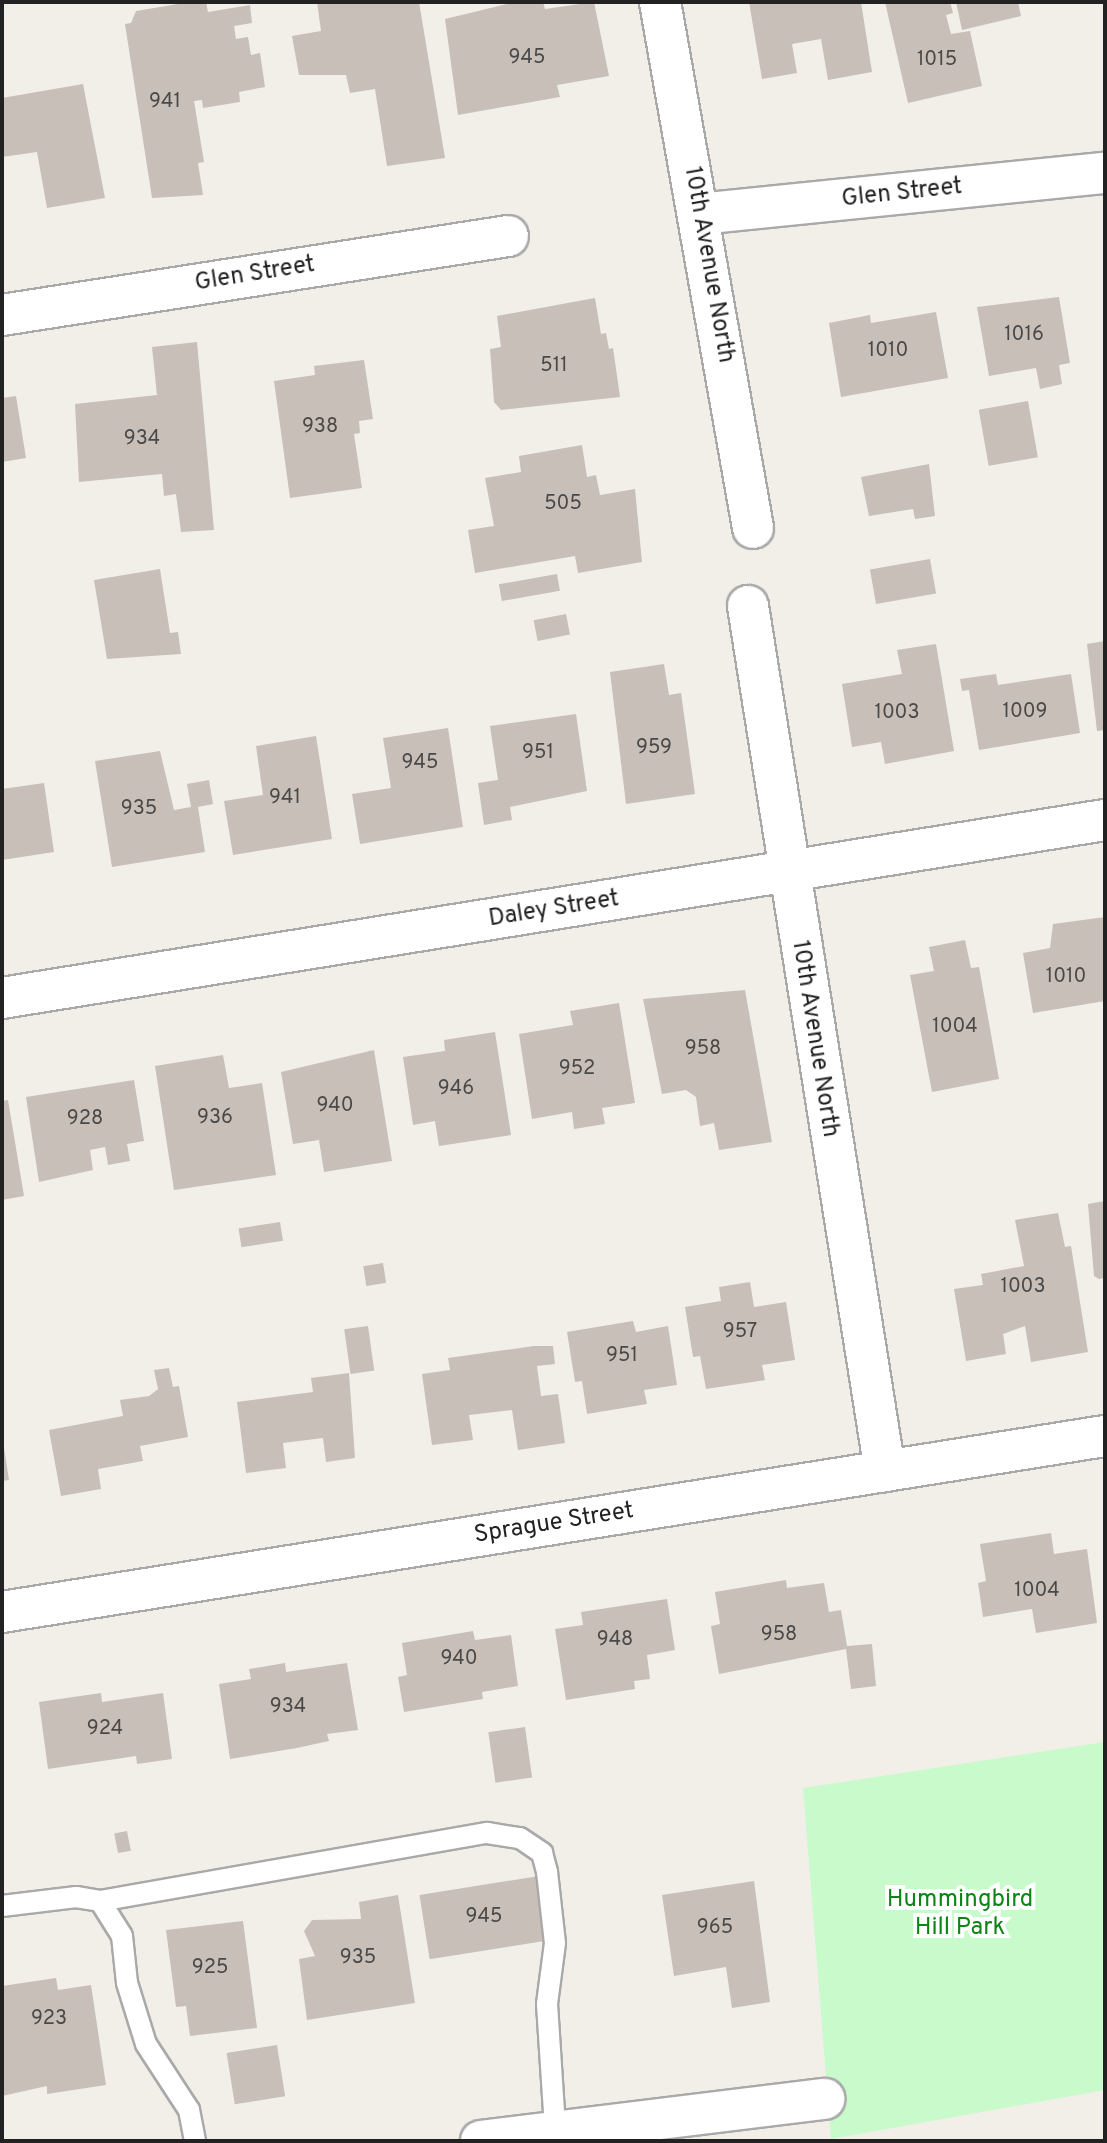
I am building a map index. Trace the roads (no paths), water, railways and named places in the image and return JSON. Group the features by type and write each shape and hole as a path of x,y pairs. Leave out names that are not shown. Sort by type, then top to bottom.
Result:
{"street":[{"name":"10th Avenue North","path":"660,2 753,528"},
{"name":"Glen Street","path":"699,214 1105,173"},
{"name":"Glen Street","path":"2,315 508,236"},
{"name":"10th Avenue North","path":"748,606 787,873 885,1471"},
{"name":"Daley Street","path":"2,998 1105,820"},
{"name":"Sprague Street","path":"2,1612 1105,1436"},
{"path":"481,2141 556,2135 824,2099"}],"lane":[{"path":"2,1906 76,1897 100,1901 487,1833 520,1838 542,1853 547,1872 555,1943 547,2004 556,2135"},
{"path":"100,1901 122,1936 127,1983 146,2044 189,2110 195,2141"}],"park label":[{"name":"Hummingbird Hill Park","path":"960,1915"}]}
